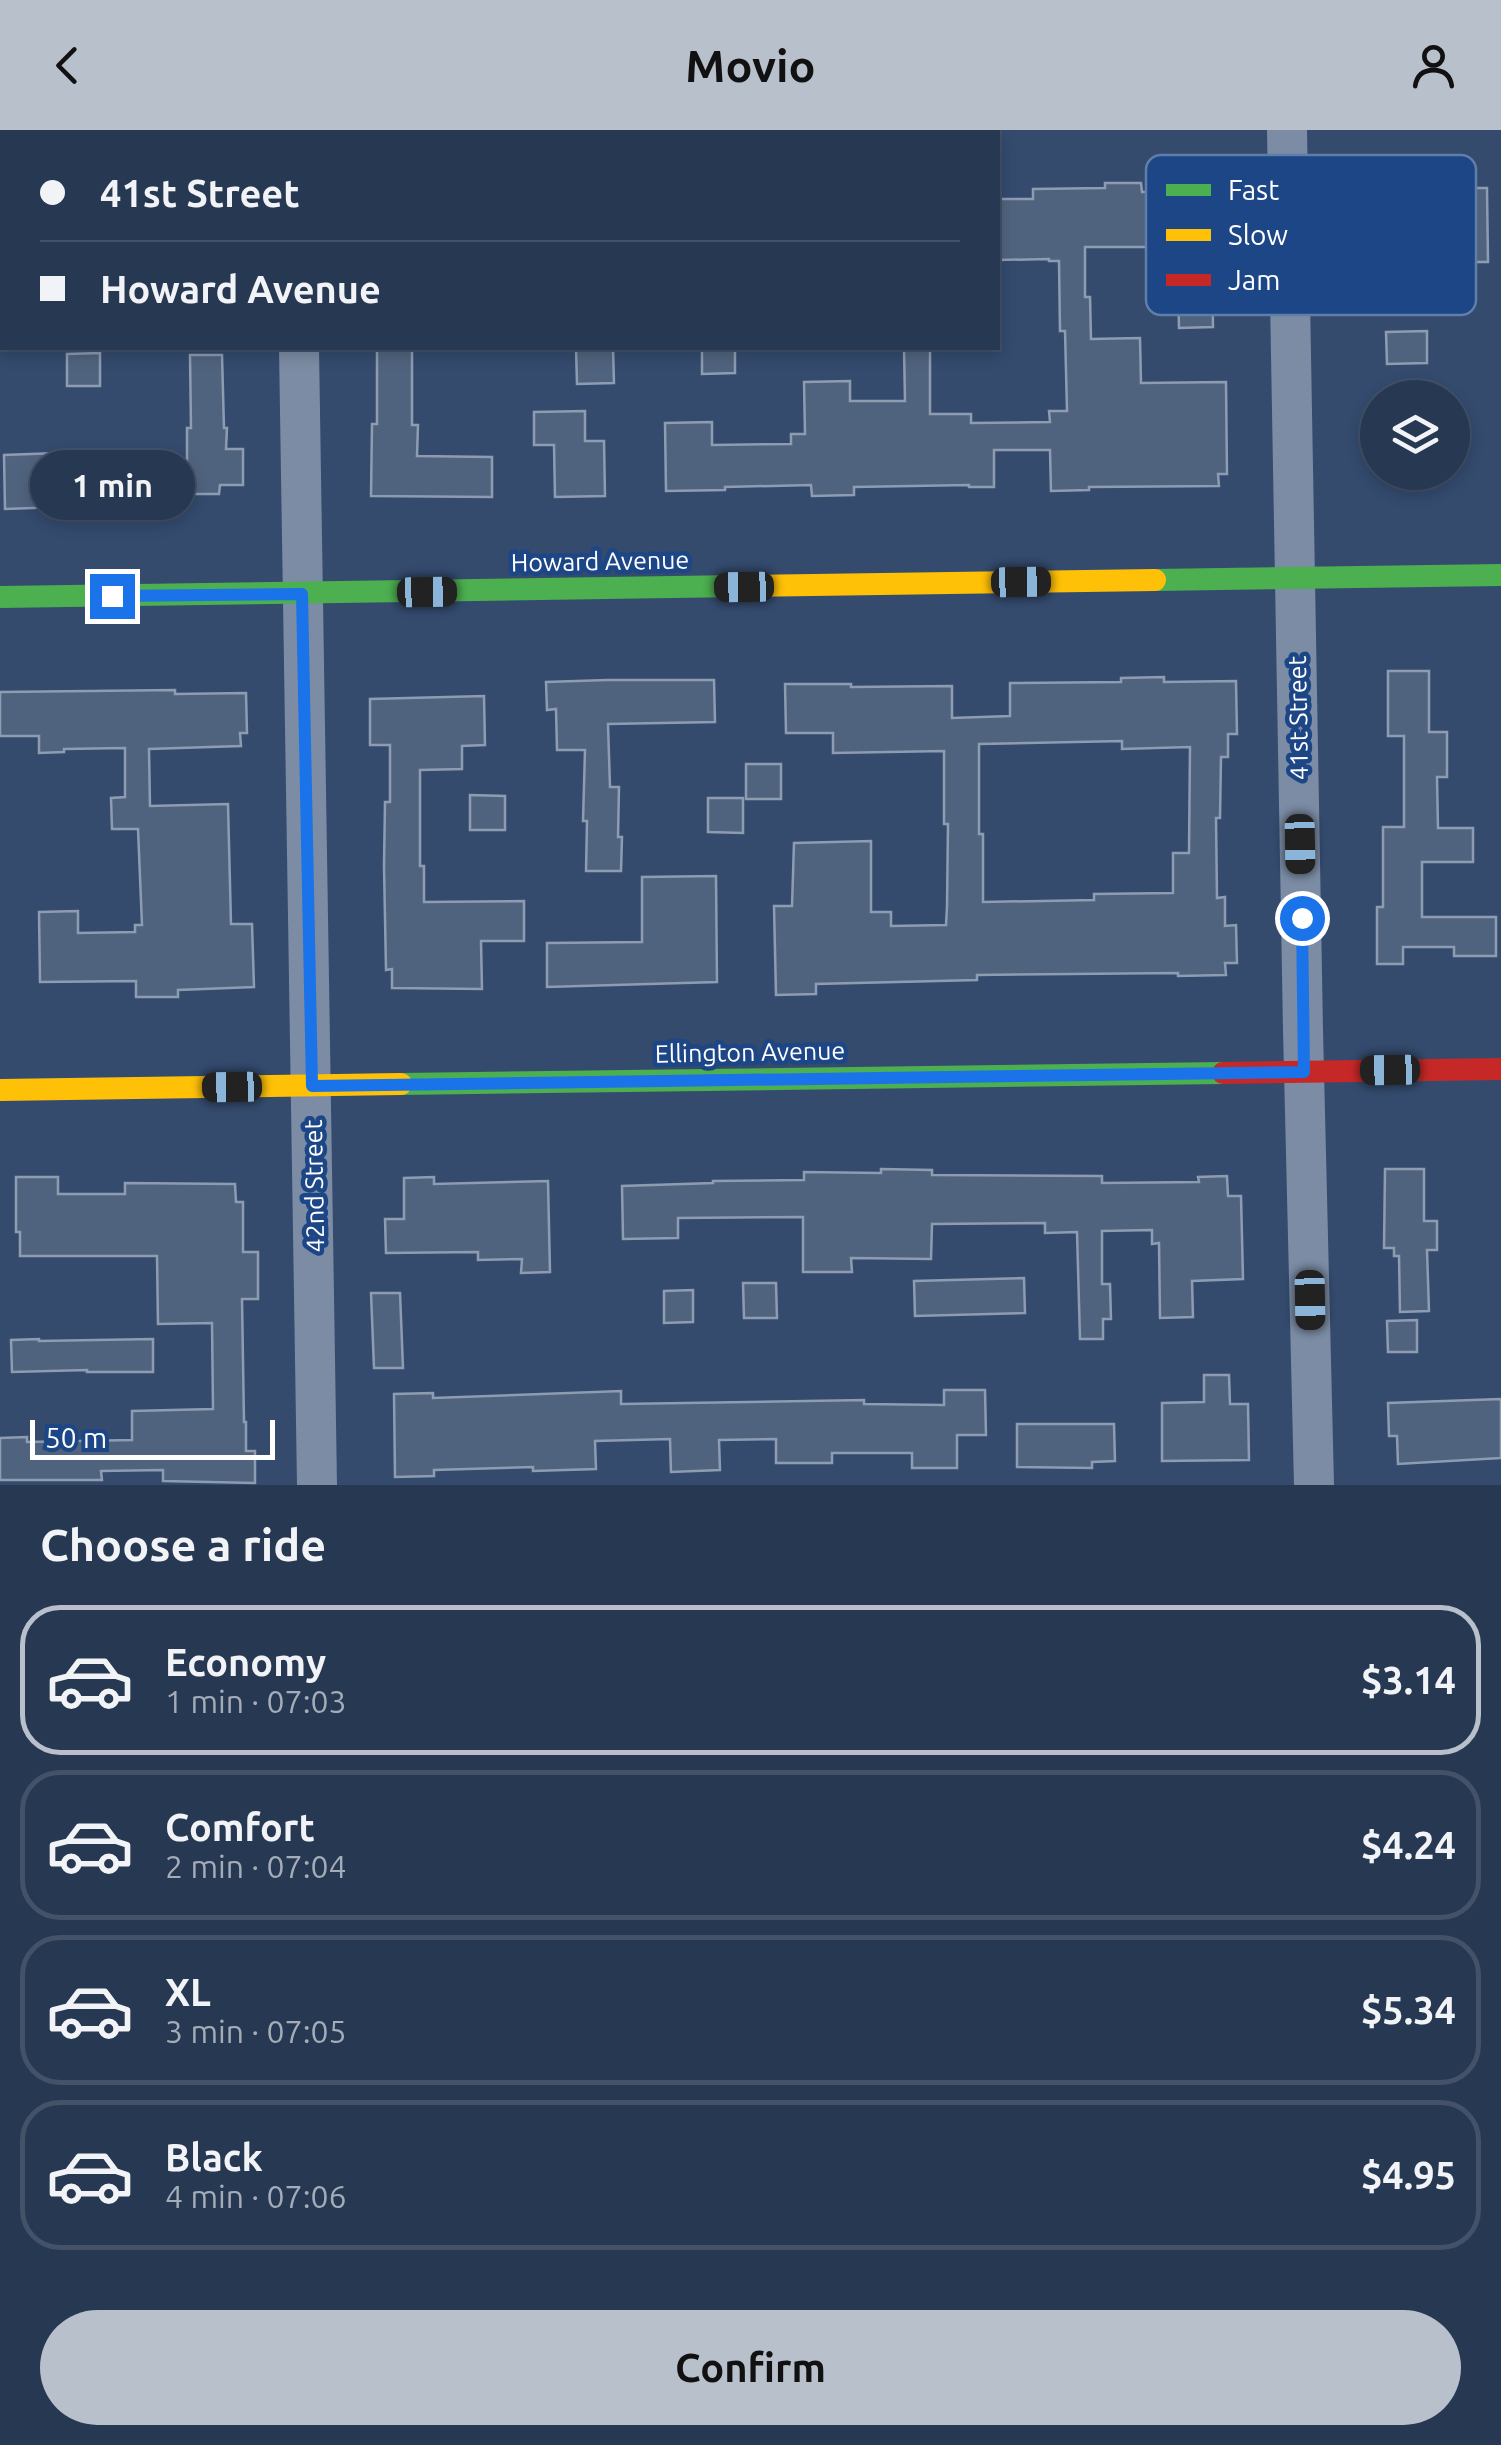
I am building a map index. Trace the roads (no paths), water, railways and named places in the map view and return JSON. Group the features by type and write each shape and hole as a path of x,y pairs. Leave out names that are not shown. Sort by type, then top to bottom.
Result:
{"street":[{"name":"41st Street","path":"1287,130 1288,155"},
{"name":"41st Street","path":"1291,315 1314,1485"},
{"name":"42nd Street","path":"298,350 317,1485"},
{"name":"Howard Avenue","path":"0,597 1501,575"},
{"name":"Ellington Avenue","path":"0,1090 1501,1069"}]}
